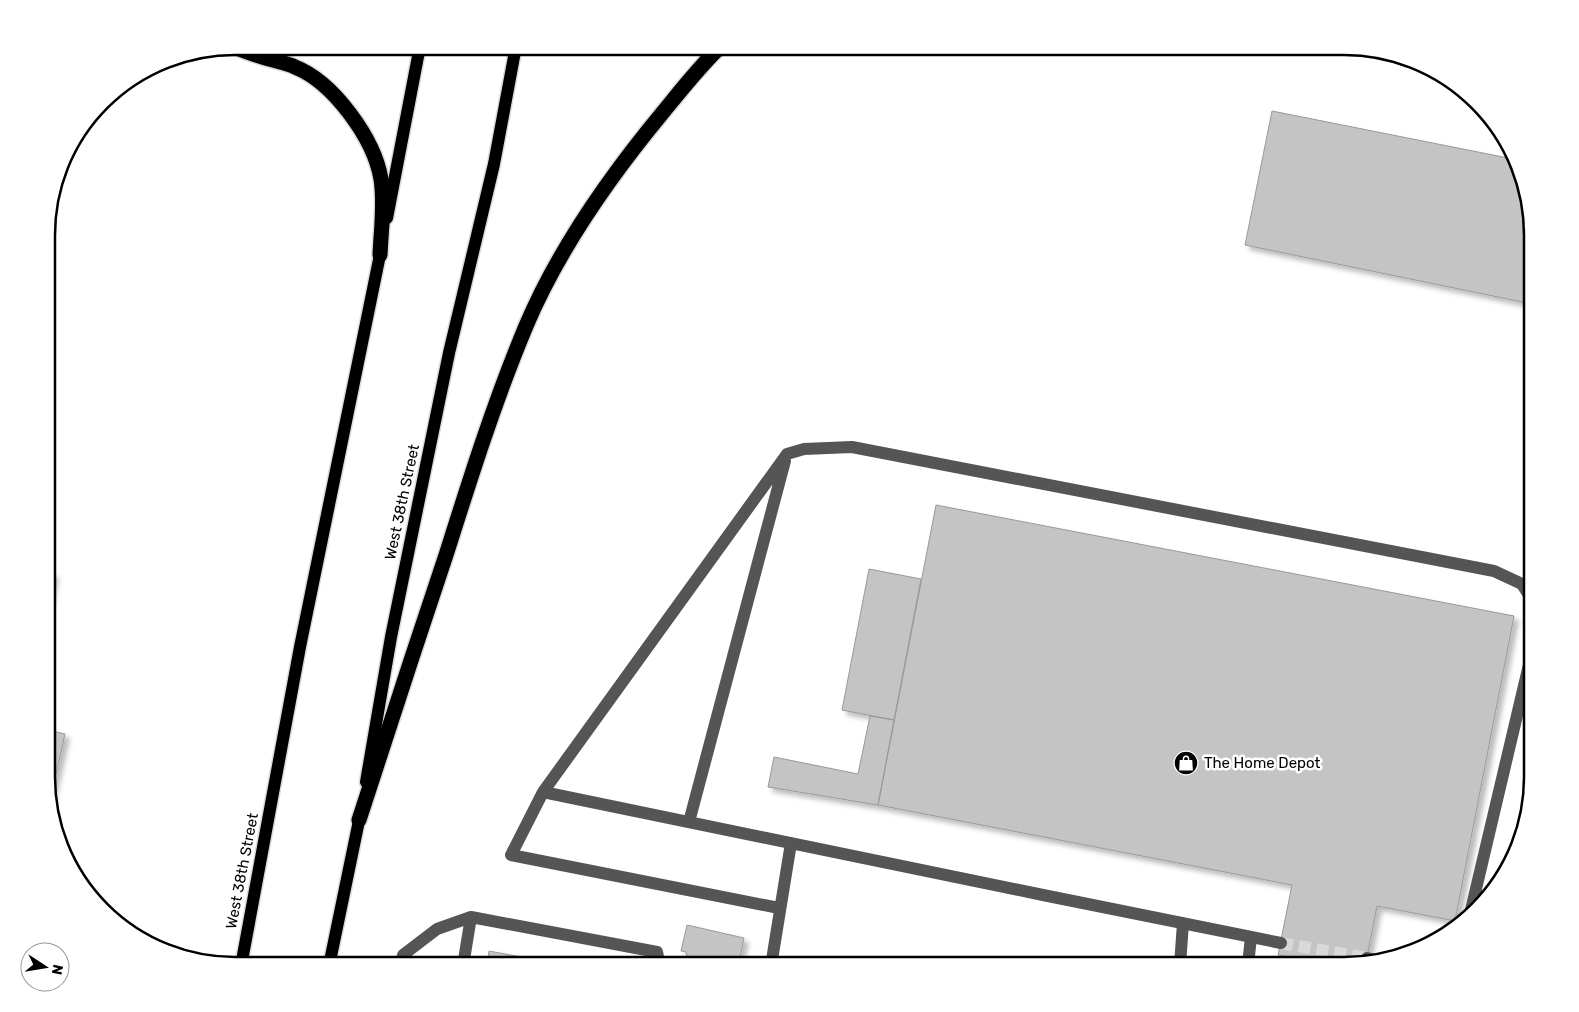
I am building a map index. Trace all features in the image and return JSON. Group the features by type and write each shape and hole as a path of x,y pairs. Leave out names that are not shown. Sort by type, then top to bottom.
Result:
{"highway":[{"path":"256,55 295,66 311,75 331,94 361,130 373,152 380,177 383,198 380,255"},
{"path":"359,820 488,422 526,324 564,252 629,153 712,55"}],"main road":[{"name":"West 38th Street","path":"243,957 298,656 380,255 418,55"},
{"name":"West 38th Street","path":"331,957 359,820 400,591 449,353 494,164 514,55"}],"lane":[{"path":"779,908 511,855 543,792 787,454 804,449 852,447 1494,572 1522,584 1524,587"},
{"path":"689,822 787,454"},
{"path":"1472,903 1524,685"},
{"path":"543,792 1281,942"},
{"path":"772,957 790,843"},
{"path":"465,957 472,917"},
{"path":"402,957 436,928 472,917 657,952 658,957"},
{"path":"1181,957 1184,923"},
{"path":"1249,957 1251,937"}],"building":[{"path":"1272,111 1506,158 1521,200 1524,224 1524,302 1245,245"},
{"name":"The Home Depot","path":"936,505 1514,616 1456,918 1452,920 1377,906 1367,955 1355,957 1289,957 1278,955 1292,885 878,805"},
{"path":"869,569 921,579 894,720 842,710"},
{"path":"870,716 894,720 878,805 768,787 774,757 858,774"},
{"path":"55,732 65,734 55,778"},
{"path":"687,925 744,938 740,957 687,957 686,952 681,951"},
{"path":"489,951 522,957 488,957"}],"tunnel":[{"path":"1281,943 1358,956"}],"place":[{"name":"The Home Depot","path":"1186,763"}]}
